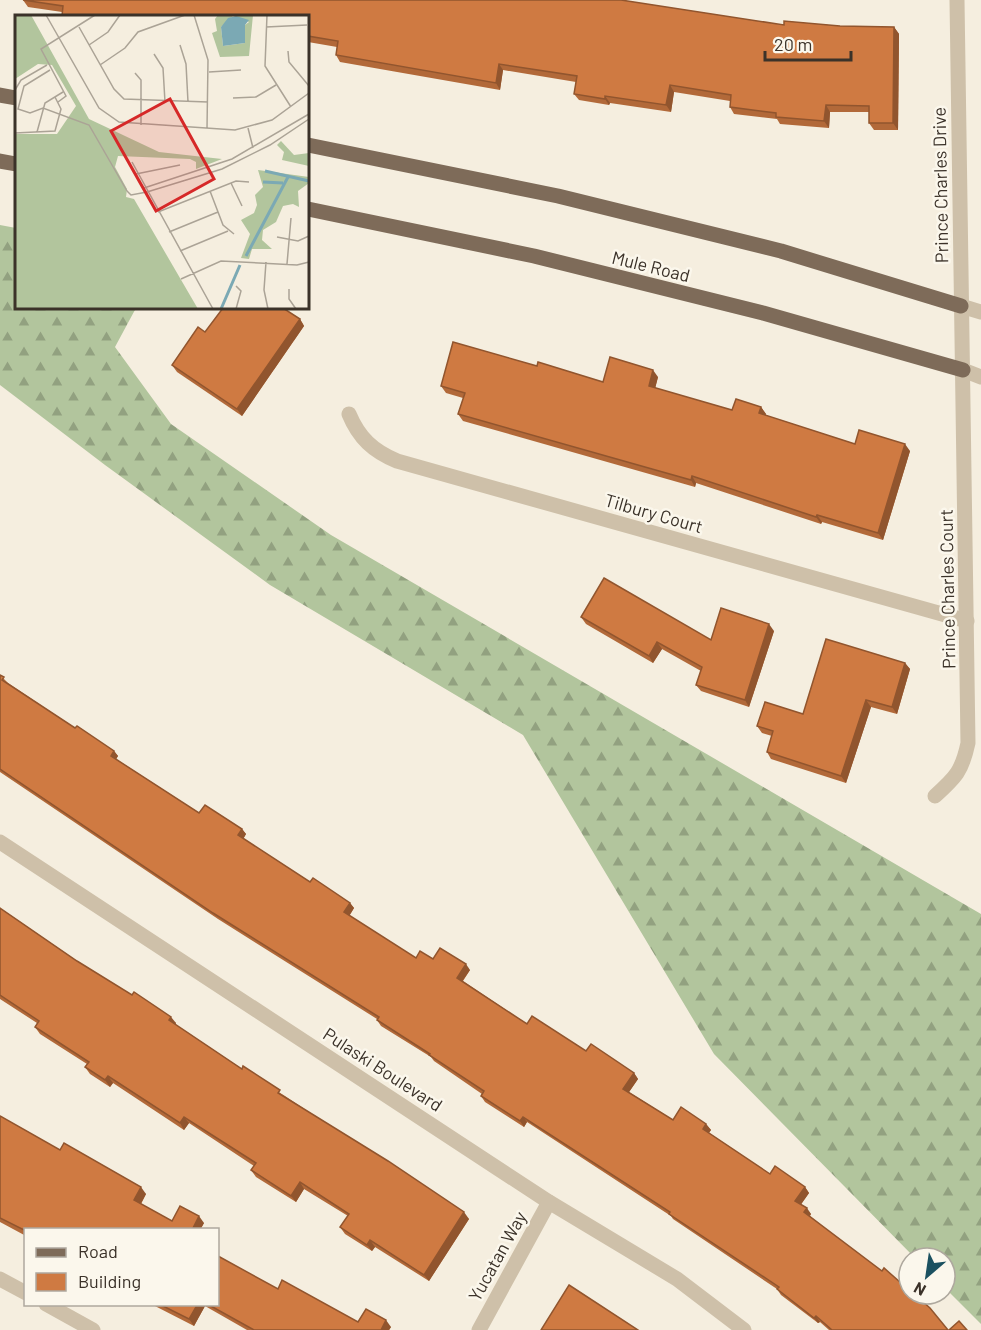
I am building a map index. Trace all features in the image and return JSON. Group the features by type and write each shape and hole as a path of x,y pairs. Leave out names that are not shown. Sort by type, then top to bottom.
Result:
{"main road":[{"path":"0,95 15,98"},
{"path":"309,145 558,196 781,251 961,306"},
{"path":"0,161 15,164"},
{"name":"Mule Road","path":"309,209 545,259 763,313 963,370"}],"street":[{"name":"Prince Charles Drive","path":"957,0 963,370"},
{"path":"961,306 981,312"},
{"name":"Mule Road","path":"963,370 981,377"},
{"name":"Prince Charles Court","path":"935,796 954,778 964,762 968,743 963,370"},
{"name":"Tilbury Court","path":"348,414 355,429 365,442 381,455 397,461 967,621"},
{"name":"Pulaski Boulevard","path":"0,842 549,1202 677,1279 744,1330"},
{"name":"Yucatan Way","path":"479,1330 549,1202"},
{"path":"0,1279 24,1292"},
{"path":"48,1306 88,1329"}],"green space":[{"path":"0,225 15,228 15,309 135,309 115,347 171,424 331,535 981,914 981,1324 957,1300 957,1246 903,1246 714,1054 523,735 270,585 0,385"}],"building":[{"path":"23,0 621,0 784,25 784,21 840,26 894,27 893,123 869,123 869,106 826,105 824,121 776,117 776,113 730,107 731,95 670,85 666,105 574,94 577,76 499,64 496,83 336,55 338,41 309,36 309,15 62,15 63,6"},
{"path":"222,309 285,309 300,319 237,409 172,365 198,327 205,332"},
{"path":"453,342 537,366 538,362 603,382 610,357 653,370 649,386 732,410 736,399 761,407 759,413 855,444 859,430 905,444 878,533 817,515 816,517 692,476 691,480 458,414 465,393 441,386"},
{"path":"604,578 711,640 721,608 769,624 745,700 696,685 702,667 657,642 649,656 581,617"},
{"path":"826,639 905,663 892,707 866,700 841,776 767,752 773,731 757,726 765,702 803,714"},
{"path":"0,675 4,677 2,680 114,751 111,756 199,813 205,805 242,829 238,835 310,882 313,878 350,903 344,912 416,958 420,951 433,959 440,948 466,964 457,978 527,1024 532,1016 586,1051 591,1044 634,1073 623,1089 673,1120 681,1107 706,1124 703,1129 770,1174 775,1166 805,1187 795,1201 807,1208 804,1212 882,1271 884,1268 897,1279 897,1306 928,1306 948,1330 832,1330 777,1289 779,1287 669,1214 670,1212 523,1117 520,1121 481,1096 484,1091 377,1020 379,1017 213,913 0,769"},
{"path":"0,908 77,961 132,995 134,992 171,1017 169,1020 242,1069 243,1066 280,1090 278,1093 388,1161 464,1212 424,1275 370,1240 367,1245 340,1227 349,1214 300,1182 291,1196 251,1170 256,1163 184,1117 180,1123 108,1076 105,1080 85,1067 89,1062 35,1027 39,1021 0,995"},
{"path":"0,1116 60,1150 64,1143 141,1187 134,1200 172,1221 180,1206 199,1216 193,1228 24,1228 24,1230 0,1218"},
{"path":"219,1257 278,1289 282,1280 358,1322 366,1309 386,1320 381,1330 254,1330 211,1306 219,1306"},
{"path":"569,1285 638,1330 541,1330"},
{"path":"163,1306 196,1306 189,1319"},
{"path":"959,1321 967,1330 949,1330"}]}
